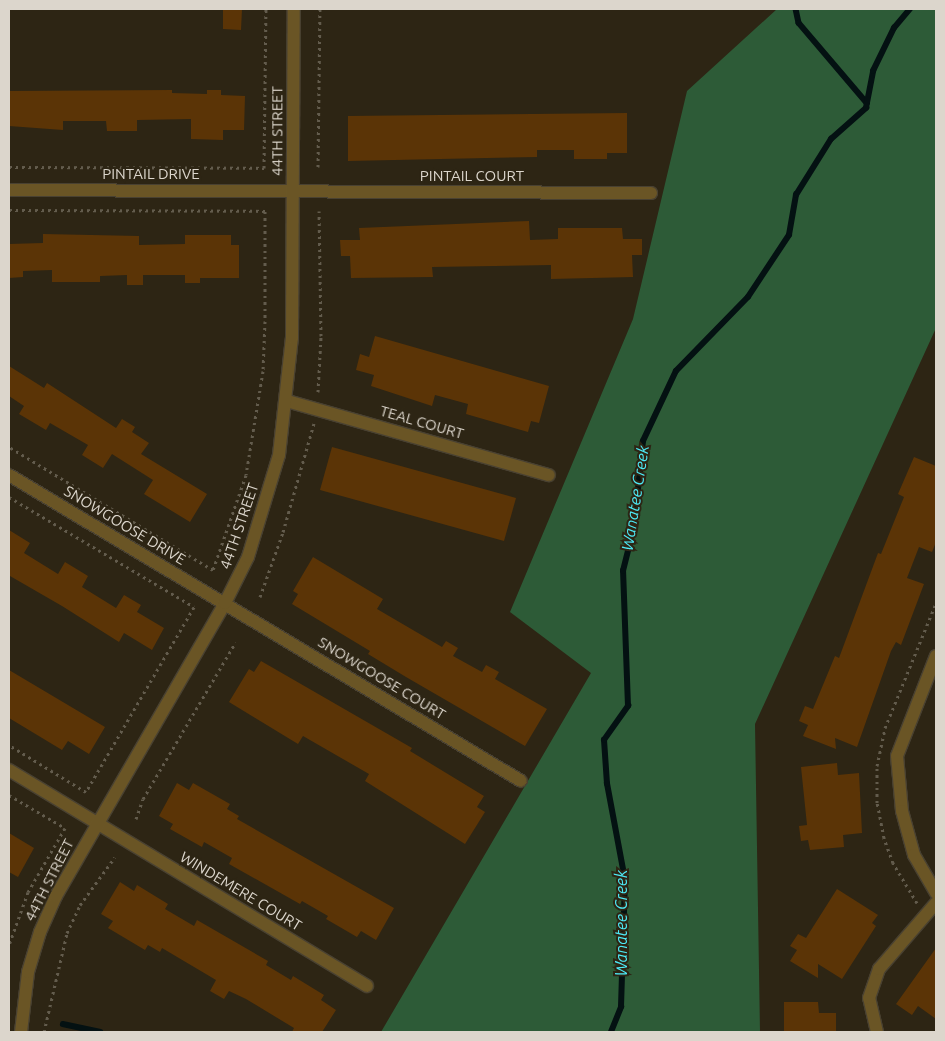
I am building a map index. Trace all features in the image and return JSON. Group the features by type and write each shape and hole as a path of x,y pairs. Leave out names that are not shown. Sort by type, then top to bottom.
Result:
{"street":[{"name":"44TH STREET","path":"21,1032 28,972 40,932 56,896 226,603 248,557 279,455 287,401 292,338 294,9"},
{"name":"PINTAIL DRIVE","path":"9,190 293,191"},
{"name":"PINTAIL COURT","path":"293,191 651,193"},
{"name":"TEAL COURT","path":"287,401 549,475"},
{"name":"SNOWGOOSE DRIVE","path":"9,475 226,603"},
{"name":"SNOWGOOSE COURT","path":"226,603 521,781"},
{"path":"936,656 897,756 902,812 914,855 936,893"},
{"name":"WINDEMERE COURT","path":"9,770 367,986"},
{"path":"877,1032 869,998 879,969 936,903"}],"path":[{"path":"9,167 264,168 266,9"},
{"path":"318,167 320,9"},
{"path":"9,210 265,211 265,321 263,371 246,475 214,570 9,447"},
{"path":"318,211 321,336 318,392"},
{"path":"260,597 283,532 314,422"},
{"path":"9,497 194,607 86,792 9,745"},
{"path":"136,819 143,799 236,642"},
{"path":"9,795 65,828 28,892 9,944"},
{"path":"44,1032 67,933 80,905 115,857"}],"green space":[{"path":"777,9 936,9 936,328 755,724 760,1032 381,1032 591,673 510,612 633,319 687,91"}],"building":[{"path":"223,9 242,9 241,30 223,29"},
{"path":"172,90 172,93 207,94 207,90 221,90 221,95 245,96 244,130 223,130 223,140 191,139 191,119 137,120 137,131 107,131 106,121 63,121 63,130 9,126 9,91"},
{"path":"627,113 627,153 607,153 607,159 574,159 574,150 537,150 537,157 348,161 348,116"},
{"path":"529,221 530,240 558,239 558,228 622,228 623,239 642,239 642,255 632,255 633,277 551,279 551,265 432,267 433,277 351,278 350,256 341,256 340,240 360,240 359,228"},
{"path":"43,234 139,236 139,245 185,244 185,235 231,235 231,245 239,245 239,278 200,278 200,283 185,283 185,275 143,275 143,285 127,285 127,275 100,276 100,282 52,282 52,270 23,271 23,277 9,278 9,244 43,243"},
{"path":"375,336 549,386 539,423 531,421 528,432 466,414 468,404 435,395 432,406 371,386 374,375 356,370 360,354 369,357"},
{"path":"9,366 44,388 47,383 116,428 122,419 135,427 132,432 149,443 141,454 207,494 190,522 144,494 153,480 112,454 103,468 82,455 88,445 50,423 46,430 19,414 24,406 9,396"},
{"path":"332,447 516,498 504,541 320,490"},
{"path":"914,457 936,466 936,542 932,552 919,547 907,578 924,584 901,645 896,642 891,651 857,747 835,738 836,749 803,736 808,725 799,721 805,706 813,709 835,656 839,658 878,553 881,554 904,497 898,494"},
{"path":"9,530 30,543 24,553 58,574 65,562 88,576 82,587 116,608 124,595 141,605 137,612 164,628 152,650 124,633 119,642 62,606 10,576 9,578"},
{"path":"313,557 383,599 377,609 442,647 446,641 458,648 453,656 482,672 486,665 499,672 495,679 547,709 525,746 368,654 370,651 292,604 298,594 293,591"},
{"path":"261,661 412,748 410,751 484,796 477,807 485,812 465,844 365,781 369,774 303,736 298,744 229,702 249,669 254,672"},
{"path":"9,670 105,727 89,754 68,741 62,750 9,718"},
{"path":"837,763 838,775 859,773 862,833 843,835 844,847 810,850 808,840 801,841 799,826 807,825 801,767"},
{"path":"177,783 189,790 193,783 230,804 227,809 239,816 237,819 394,908 376,940 361,931 357,937 326,919 328,916 302,901 300,904 229,864 232,858 204,842 202,847 170,829 173,824 159,816"},
{"path":"9,833 34,848 18,877 9,872"},
{"path":"120,882 134,891 137,885 168,904 165,909 194,926 197,920 268,961 266,965 291,980 293,976 324,995 321,1000 336,1010 322,1032 292,1032 294,1028 246,999 229,991 224,999 210,991 216,980 162,948 160,952 148,945 145,950 108,928 113,921 101,914"},
{"path":"837,889 878,915 872,923 876,926 842,979 818,964 818,978 790,961 797,950 790,946 798,934 806,938"},
{"path":"936,948 936,1019 918,1006 912,1015 896,1004"},
{"path":"784,1002 818,1002 819,1013 836,1013 836,1032 784,1032"}],"waterway":[{"path":"796,9 799,23 867,103"},
{"name":"Wanatee Creek","path":"611,1032 621,1007 625,880 607,784 604,740 628,706 623,571 634,527 643,441 676,371 748,297 789,235 796,195 831,139 866,108 873,71 894,28 910,9"},
{"path":"63,1024 100,1032"}]}
